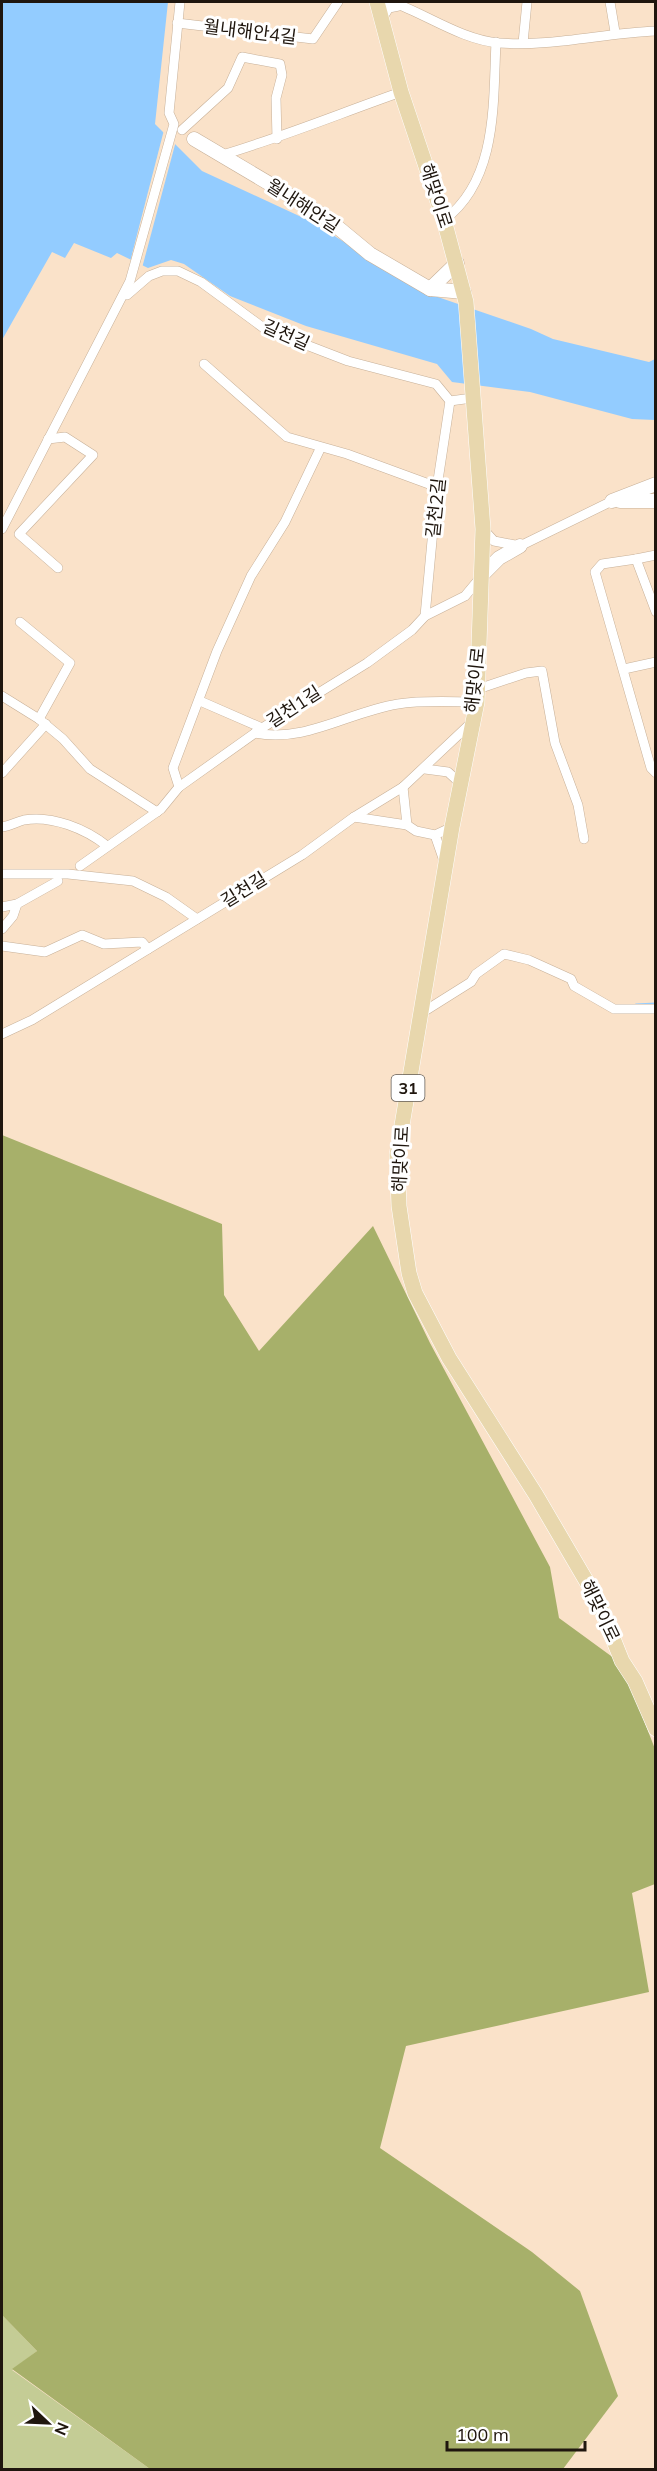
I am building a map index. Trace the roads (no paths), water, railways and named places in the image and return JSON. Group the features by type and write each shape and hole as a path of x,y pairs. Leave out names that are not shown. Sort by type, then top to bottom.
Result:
{"main road":[{"name":"해맞이로","path":"379,9 401,92 458,264 465,297"},
{"name":"31","path":"465,297 472,393"},
{"name":"해맞이로","path":"472,393 483,529 483,574 476,664 477,696 452,827 447,871 397,1155 399,1206 409,1273 415,1293 449,1358 536,1495 598,1601 622,1661 635,1681 656,1729"}],"street":[{"path":"176,129 169,112 180,2"},
{"name":"월내해안4길","path":"177,23 313,39 338,2"},
{"path":"524,43 526,2"},
{"path":"610,2 615,33"},
{"path":"379,9 393,3 477,38 496,42 524,43 656,31"},
{"path":"444,219 457,210 475,183 486,156 493,122 496,42"},
{"path":"2,529 117,309 135,267 176,129 228,88 242,57 280,64 282,75 276,98 277,139"},
{"path":"222,155 277,139 401,92"},
{"name":"월내해안길","path":"194,139 324,216 370,254 430,289"},
{"path":"430,289 458,264"},
{"name":"길천길","path":"117,309 138,283 162,271 177,271 201,282 266,329 348,361 436,384 450,401"},
{"path":"430,289 465,297"},
{"path":"204,364 287,437 347,454 437,486"},
{"path":"450,401 472,393"},
{"name":"길천2길","path":"425,616 437,486 450,401"},
{"path":"48,439 65,437 93,455 19,534 58,568"},
{"path":"179,787 173,768 217,651 251,576 285,522 320,448"},
{"path":"483,574 499,558 520,546 612,501 656,484"},
{"path":"612,501 656,501"},
{"path":"483,529 494,541 520,546"},
{"path":"656,555 602,564 595,572 651,768 656,773"},
{"path":"636,559 656,612"},
{"name":"길천1길","path":"80,866 157,812 179,787 258,731 367,663 412,630 425,616 465,596 483,574"},
{"path":"2,773 42,722 70,663 20,622"},
{"path":"624,669 656,662"},
{"path":"200,701 258,731 276,737 306,733 364,712 400,704 477,696 526,673 542,671 555,743 578,806 584,839"},
{"path":"2,696 63,739 90,769 157,812"},
{"name":"길천길","path":"2,1034 32,1020 302,855 354,817 403,787 471,723"},
{"path":"425,768 448,772 460,783"},
{"path":"403,787 407,825"},
{"path":"354,817 407,825 416,831 435,835 452,827"},
{"path":"2,827 24,820 49,821 90,832 107,846"},
{"path":"435,835 447,871"},
{"path":"2,874 68,874 133,881 166,897 197,919"},
{"path":"2,907 17,904 58,881"},
{"path":"2,929 13,916 17,904"},
{"path":"2,946 45,952 82,935 104,944 142,942 148,949"},
{"path":"420,1014 471,982 476,974 504,954 529,960 571,979 573,986 614,1009 656,1009"}],"water":[{"path":"2,2 168,2 155,124 202,171 310,221 429,294 531,329 553,339 649,362 655,359 655,420 632,419 530,392 452,382 437,364 306,326 230,296 184,264 171,260 148,268 117,253 111,258 74,243 65,258 52,252 2,340"}],"waterway":[{"path":"636,1005 656,1004"}]}
